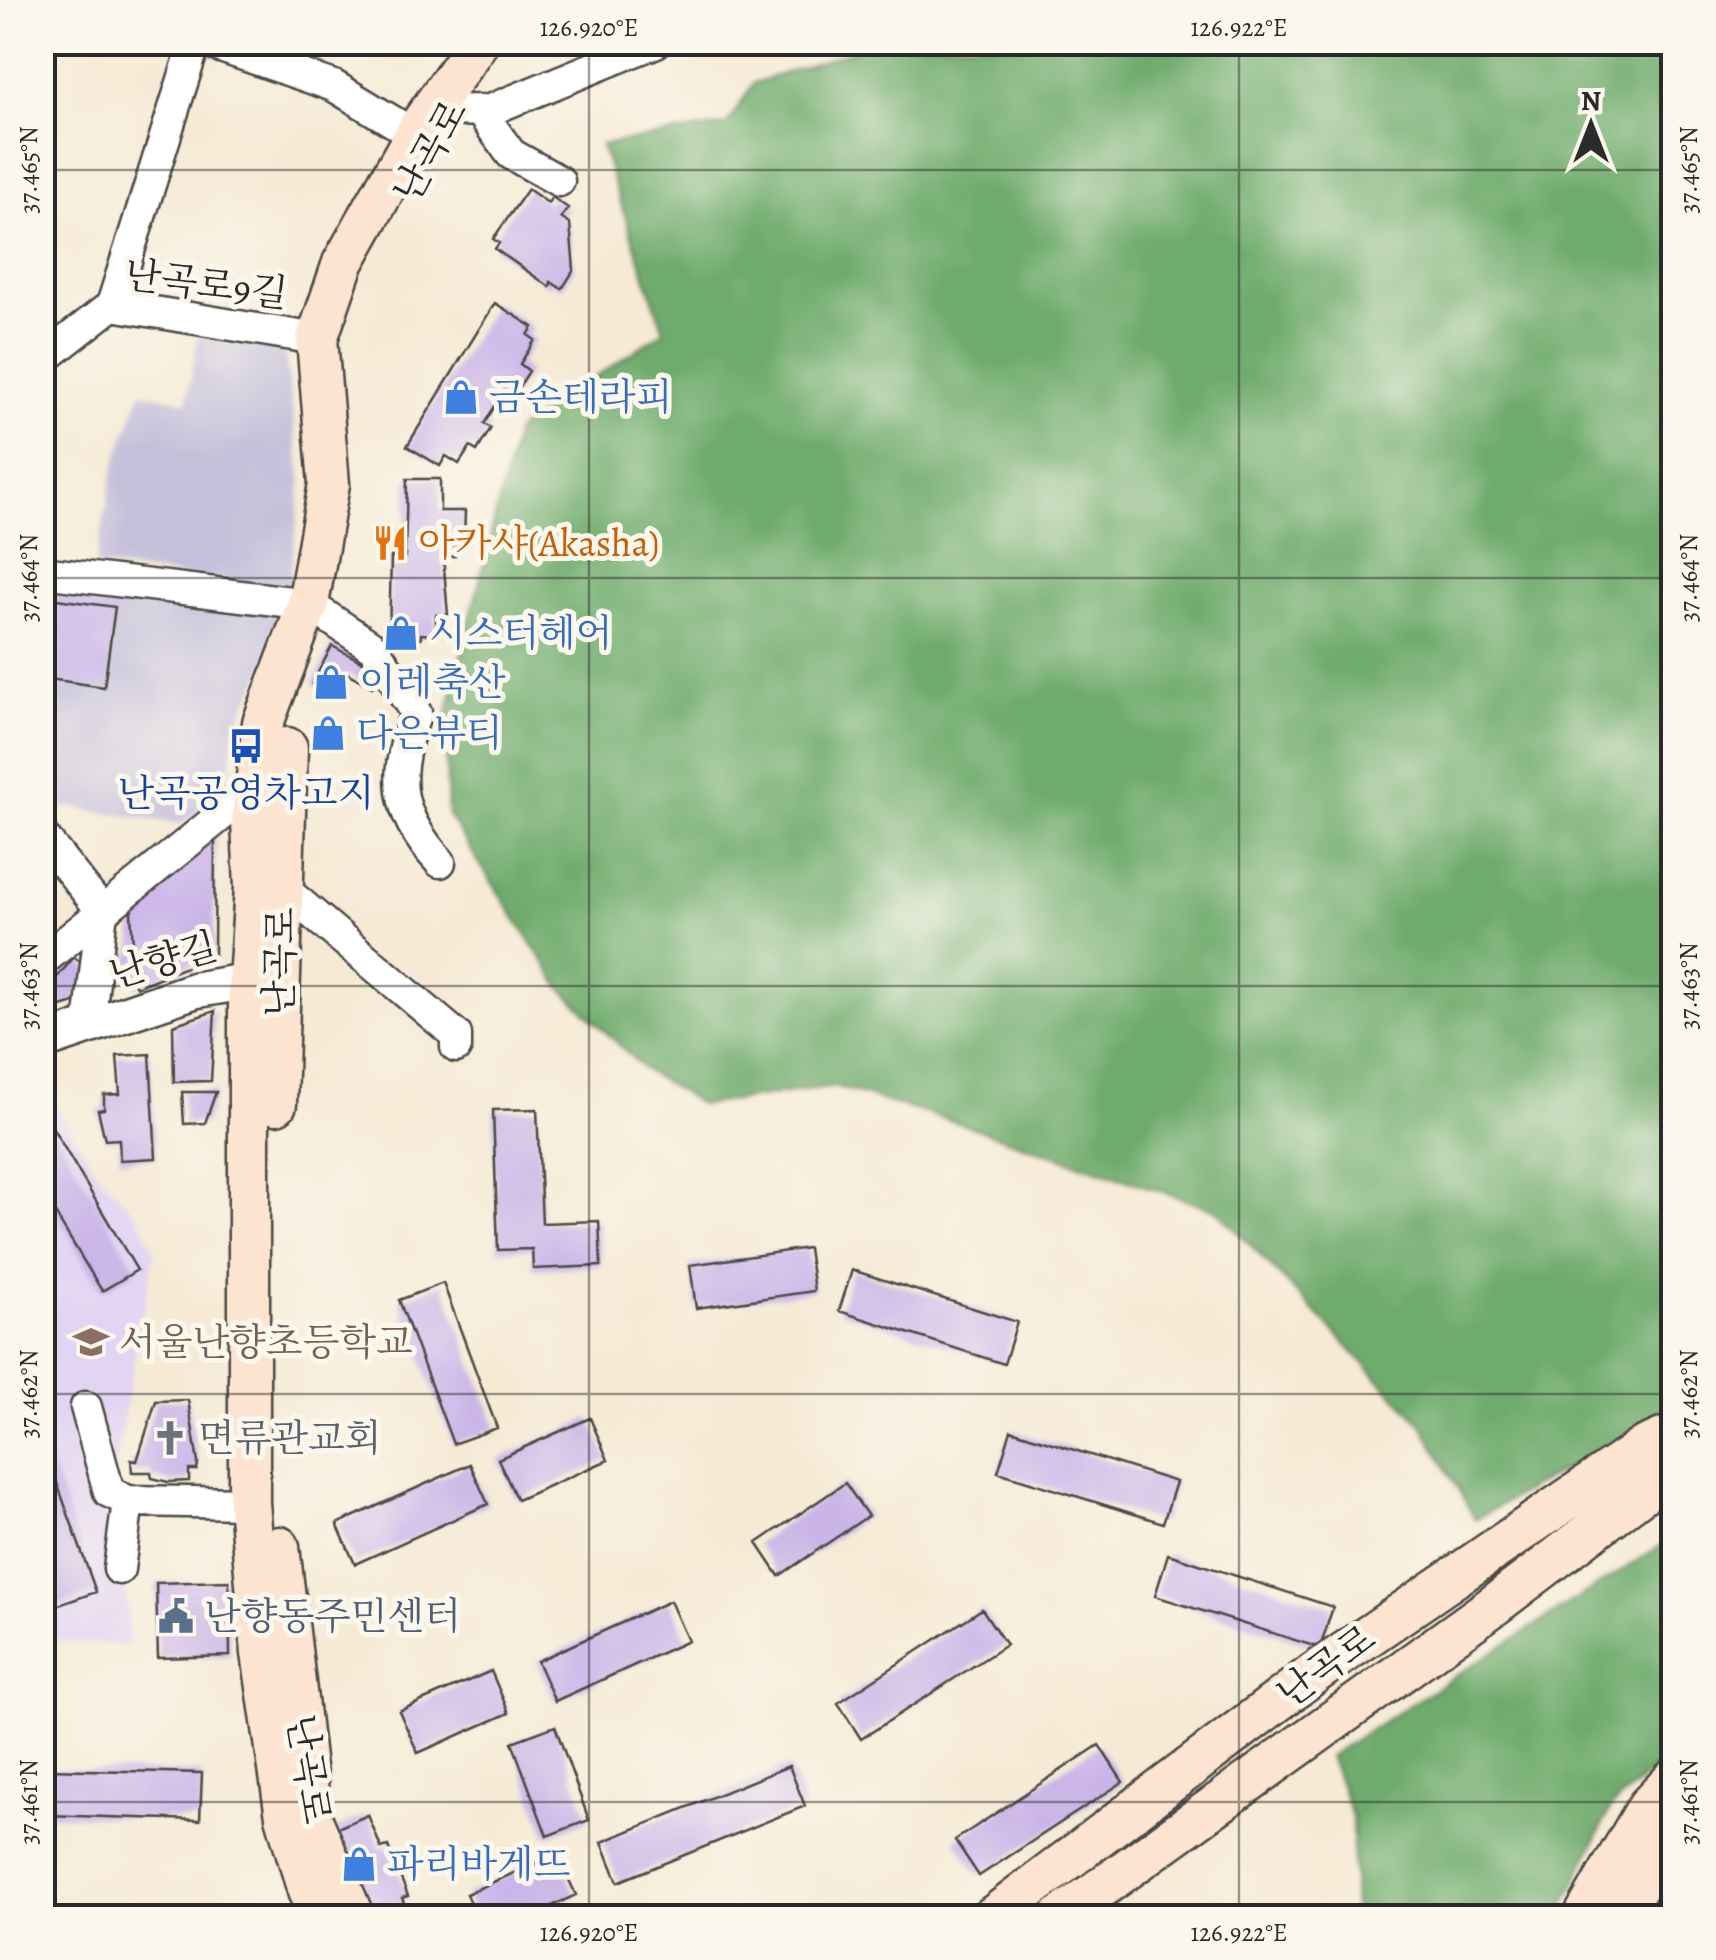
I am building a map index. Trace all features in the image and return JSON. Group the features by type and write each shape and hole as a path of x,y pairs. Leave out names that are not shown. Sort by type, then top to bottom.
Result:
{"main road":[{"name":"난곡로","path":"322,1918 308,1891 286,1816 262,1653 249,1503 250,981 268,890 290,724 317,609 352,490 342,342 368,268 478,42"},
{"name":"난곡로","path":"354,1918 311,1818 274,1505 268,890 252,822 263,723 317,609 329,484 317,339 343,263 496,42"},
{"name":"난곡로","path":"992,1918 1316,1672 1644,1447 1674,1434"},
{"name":"난곡로","path":"1059,1918 1493,1606 1674,1469"},
{"path":"1582,1918 1648,1806 1674,1778"},
{"path":"1618,1918 1674,1830"}],"street":[{"path":"112,305 195,42"},
{"path":"206,42 334,86 443,117 559,181"},
{"path":"443,117 656,42"},
{"name":"난곡로9길","path":"42,360 112,305 317,339"},
{"path":"42,572 317,609 374,648 416,713 404,743 403,812 413,833 440,862"},
{"path":"42,960 256,786"},
{"path":"42,836 102,911 88,1026"},
{"path":"268,890 293,898 456,1035 456,1047"},
{"name":"난향길","path":"42,1042 194,990 250,981"},
{"path":"86,1407 109,1492 128,1500 249,1503"},
{"path":"119,1569 128,1500"}],"shaded area":[{"path":"198,336 284,349 302,480 289,588 95,566 114,467 141,392 187,402"},
{"name":"난곡공영차고지","path":"43,589 292,612 235,727 227,789 181,824 54,805 43,775"},
{"name":"서울난향초등학교","path":"42,1082 94,1168 137,1216 155,1251 113,1475 128,1541 125,1586 130,1646 43,1640"}],"green space":[{"path":"858,43 1673,43 1673,1409 1475,1519 1421,1423 1217,1210 959,1123 834,1086 701,1105 646,1071 562,989 448,815 445,723 516,431 664,331 601,145 727,125 754,83 852,51"},
{"path":"1673,1538 1673,1754 1611,1807 1559,1917 1354,1917 1352,1816 1329,1756"}],"building":[{"path":"528,189 548,203 552,197 568,208 561,218 570,224 574,270 562,289 551,282 550,287 495,249 499,243 493,239"},
{"path":"495,303 533,327 528,335 535,340 520,364 529,371 514,395 505,389 484,424 491,428 477,451 470,447 459,464 446,456 440,466 407,446"},
{"path":"407,479 440,479 440,511 465,511 464,543 455,542 455,556 443,556 448,615 436,615 436,635 421,634 421,638 389,637 391,557 405,557"},
{"path":"42,597 115,607 104,687 42,678"},
{"path":"332,646 380,671 372,687 347,673 335,696 312,684"},
{"path":"215,832 214,956 136,987 126,962 133,947 131,911 149,882"},
{"path":"74,957 92,971 74,1003 42,1013 42,986 50,977 58,976"},
{"path":"215,1011 211,1081 174,1082 173,1025"},
{"path":"150,1054 156,1158 120,1160 119,1139 105,1140 98,1110 104,1109 104,1095 120,1094 117,1056"},
{"path":"182,1092 216,1092 205,1123 184,1124"},
{"path":"537,1109 542,1223 599,1221 601,1266 533,1269 532,1249 498,1250 493,1110"},
{"path":"42,1110 137,1270 102,1291 42,1192"},
{"path":"808,1248 814,1291 696,1308 690,1265"},
{"path":"852,1270 1017,1322 1004,1364 839,1311"},
{"path":"443,1283 497,1428 453,1444 399,1300"},
{"path":"188,1400 198,1463 197,1470 189,1470 189,1481 168,1482 152,1478 151,1472 132,1472 131,1460 137,1461 156,1401"},
{"path":"590,1418 608,1460 517,1500 498,1459"},
{"path":"1011,1430 1176,1482 1163,1523 998,1472"},
{"path":"42,1441 96,1592 42,1611"},
{"path":"470,1464 488,1504 355,1564 337,1524"},
{"path":"845,1483 868,1516 779,1576 757,1543"},
{"path":"1168,1554 1333,1607 1320,1648 1155,1596"},
{"path":"229,1581 230,1656 158,1658 156,1583"},
{"path":"670,1601 688,1641 555,1701 537,1661"},
{"path":"982,1609 1006,1645 861,1739 838,1703"},
{"path":"491,1671 509,1713 418,1753 399,1711"},
{"path":"555,1726 589,1820 547,1836 512,1742"},
{"path":"1099,1745 1123,1782 979,1876 955,1840"},
{"path":"789,1766 805,1806 618,1882 602,1842"},
{"path":"47,1769 202,1773 200,1820 45,1815"},
{"path":"368,1815 381,1848 388,1846 408,1896 402,1898 410,1918 371,1918 335,1829"},
{"path":"557,1854 576,1895 526,1918 476,1918 466,1894"}],"place":[{"name":"금손테라피","path":"461,397"},
{"name":"아카샤(Akasha)","path":"390,543"},
{"name":"시스터헤어","path":"401,633"},
{"name":"이레축산","path":"331,682"},
{"name":"다은뷰티","path":"328,733"},
{"name":"난곡공영차고지","path":"246,746"},
{"name":"서울난향초등학교","path":"91,1342"},
{"name":"면류관교회","path":"170,1438"},
{"name":"난향동주민센터","path":"176,1616"},
{"name":"파리바게뜨","path":"359,1864"}]}
